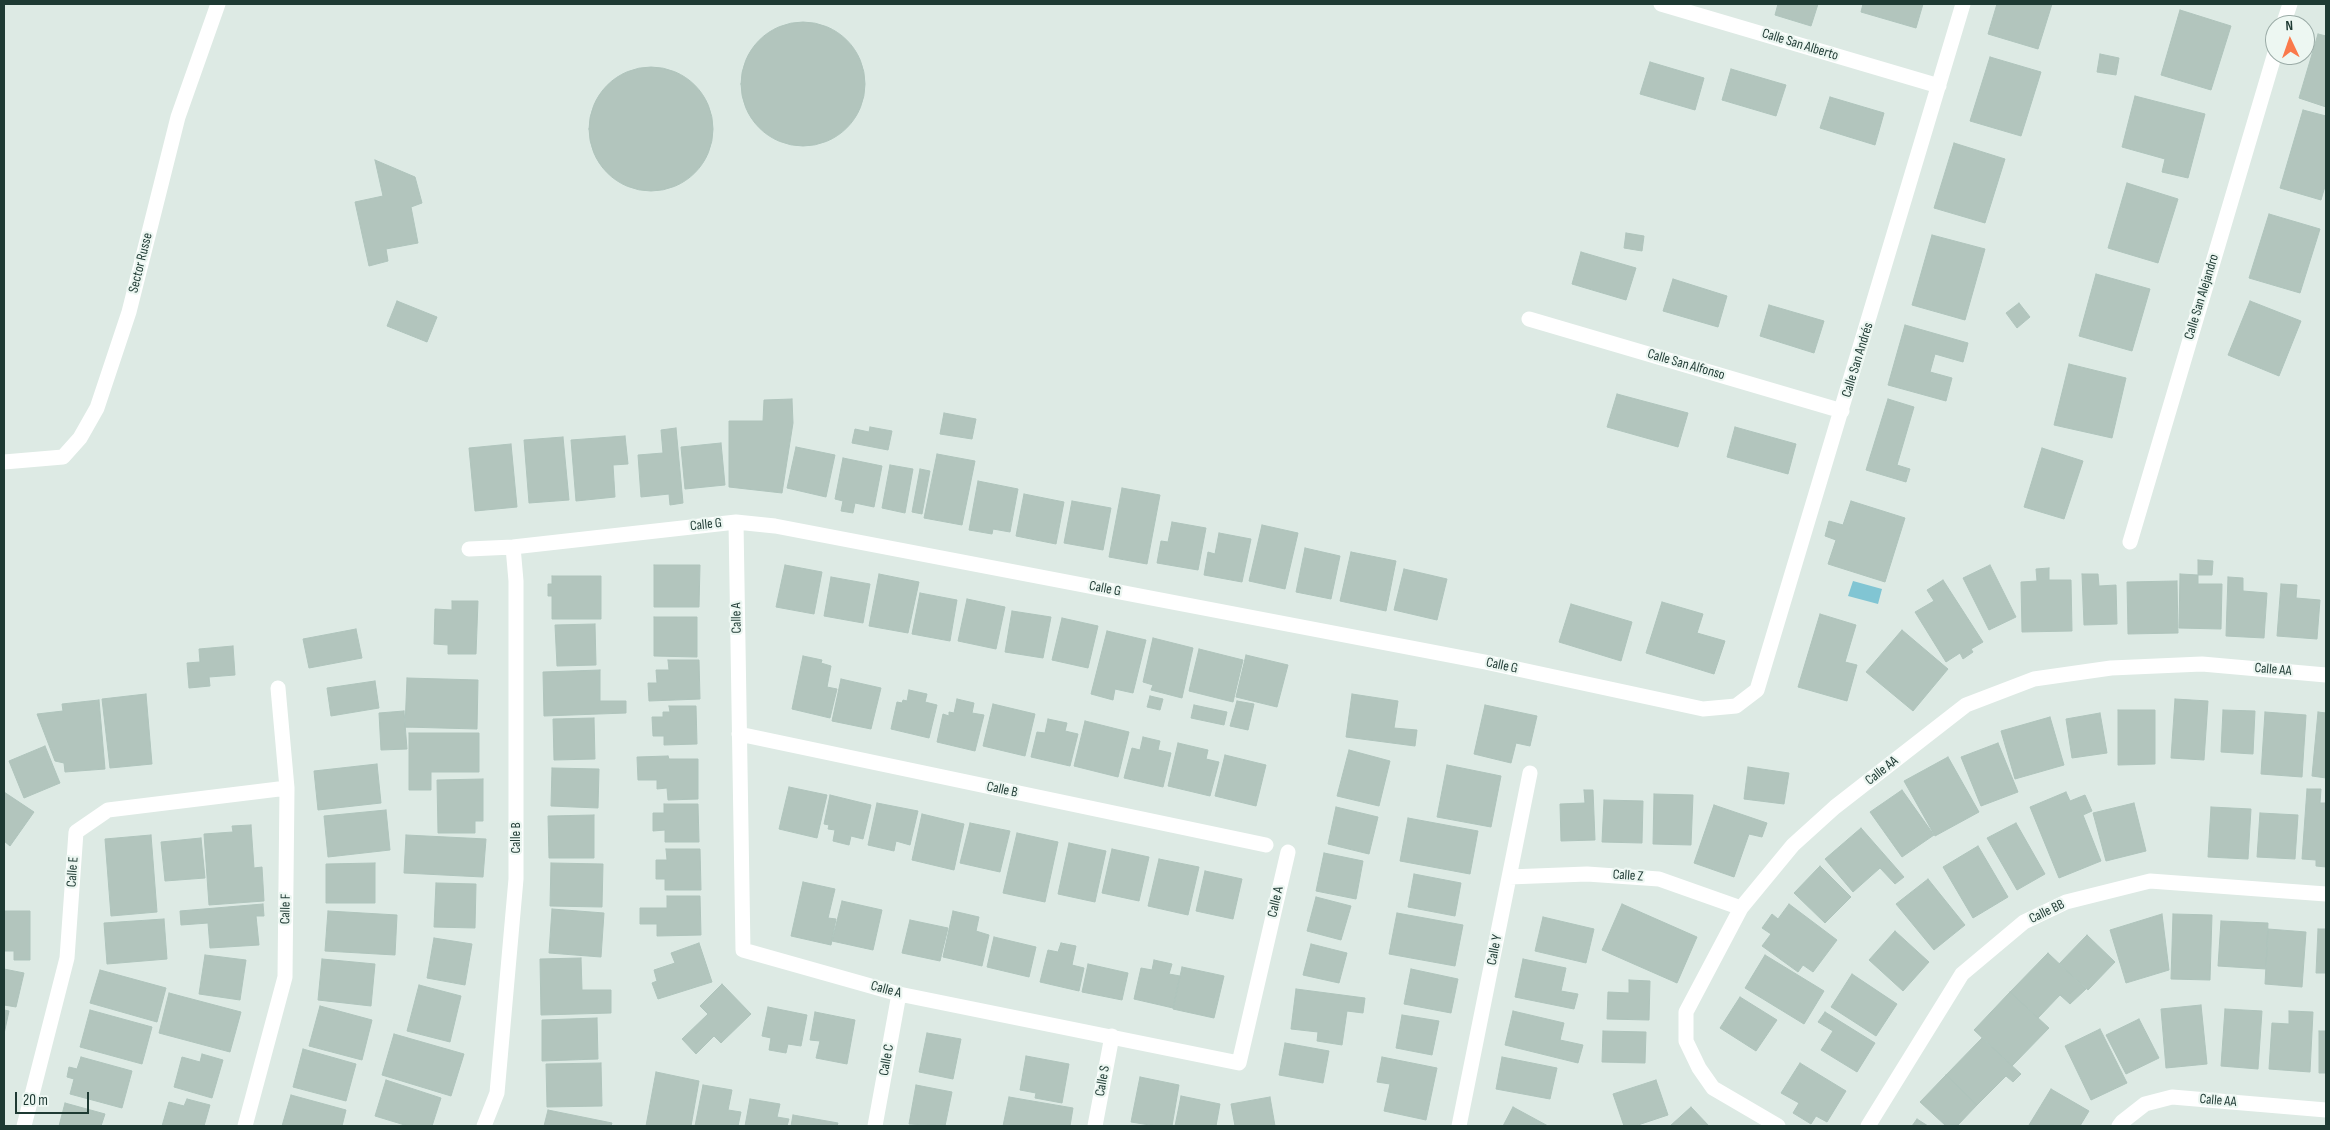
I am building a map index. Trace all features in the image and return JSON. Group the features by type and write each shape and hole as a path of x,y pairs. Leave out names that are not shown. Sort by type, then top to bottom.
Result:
{"street":[{"name":"Sector Russe","path":"4,462 63,457 80,438 97,408 129,312 178,117 218,4"},
{"name":"Calle San Alberto","path":"1661,4 1939,86"},
{"name":"Calle San Andrés","path":"1736,706 1757,690 1963,4"},
{"name":"Calle San Alejandro","path":"2130,542 2271,65"},
{"name":"Calle San Alfonso","path":"1529,319 1842,411"},
{"name":"Calle G","path":"468,549 513,547 736,522 775,526 1485,662 1703,709 1736,706"},
{"name":"Calle A","path":"736,522 742,950 900,994 1239,1063 1288,852"},
{"name":"Calle B","path":"484,1126 497,1093 516,879 516,591 513,547"},
{"name":"Calle AA","path":"1778,1126 1713,1088 1699,1068 1686,1041 1686,1012 1741,908 1793,845 1836,807 1966,705 2034,679 2111,668 2202,664 2326,675"},
{"name":"Calle F","path":"245,1126 285,977 287,788 278,688"},
{"name":"Calle B","path":"739,734 1266,845"},
{"name":"Calle Y","path":"1459,1126 1530,773"},
{"name":"Calle E","path":"24,1126 67,958 76,832 108,810 287,788"},
{"name":"Calle Z","path":"1509,877 1587,874 1659,878 1741,908"},
{"name":"Calle BB","path":"1868,1126 1962,974 2024,922 2066,902 2150,881 2326,894"},
{"name":"Calle C","path":"875,1126 900,994"},
{"name":"Calle S","path":"1095,1126 1112,1036"},
{"name":"Calle AA","path":"2119,1126 2145,1104 2172,1097 2326,1110"}],"water":[{"path":"1853,581 1882,589 1878,604 1848,596"}],"building":[{"path":"1778,4 1818,4 1811,26 1775,15"},
{"path":"1863,4 1923,4 1916,28 1861,12"},
{"path":"1997,4 2052,4 2038,49 1988,34"},
{"path":"2180,10 2231,26 2211,90 2161,75"},
{"path":"803,22 827,27 847,40 860,60 865,84 860,108 847,128 827,141 803,146 779,141 759,128 746,108 741,84 746,60 759,40 779,27"},
{"path":"2318,34 2326,36 2326,107 2299,98 2309,65 2315,65 2315,44"},
{"path":"2100,54 2119,58 2116,75 2097,72"},
{"path":"1990,57 2041,72 2021,136 1970,121"},
{"path":"1650,62 1704,78 1695,110 1640,94"},
{"path":"651,67 675,72 695,85 708,105 713,129 708,153 695,173 675,186 651,191 627,186 607,173 594,153 589,129 594,105 607,85 627,72"},
{"path":"1731,69 1786,85 1776,116 1722,100"},
{"path":"2135,96 2205,114 2188,178 2162,172 2165,159 2122,147"},
{"path":"1830,97 1884,113 1875,145 1820,128"},
{"path":"2303,110 2326,116 2326,183 2321,200 2280,188"},
{"path":"1954,143 2005,159 1985,223 1934,208"},
{"path":"375,160 415,177 422,203 411,207 418,243 386,249 388,261 369,266 355,202 383,196"},
{"path":"2127,183 2178,199 2158,263 2108,248"},
{"path":"2269,214 2320,229 2300,293 2249,278"},
{"path":"1626,233 1644,236 1642,251 1624,248"},
{"path":"1932,235 1985,249 1965,320 1912,305"},
{"path":"1581,252 1636,268 1626,300 1572,284"},
{"path":"2096,274 2150,289 2132,351 2079,336"},
{"path":"1673,279 1727,296 1718,327 1663,311"},
{"path":"397,301 437,317 427,342 387,326"},
{"path":"2250,301 2301,321 2279,376 2228,355"},
{"path":"2019,303 2030,317 2017,328 2006,313"},
{"path":"1769,305 1824,321 1814,353 1760,336"},
{"path":"1905,325 1968,343 1963,362 1935,354 1930,372 1952,378 1946,401 1888,385"},
{"path":"2069,364 2126,378 2112,438 2054,425"},
{"path":"1617,394 1688,413 1678,447 1607,427"},
{"path":"792,399 793,423 782,493 729,487 729,421 763,421 764,400"},
{"path":"1888,399 1914,407 1897,465 1910,469 1906,482 1866,470"},
{"path":"944,413 976,419 972,439 940,434"},
{"path":"870,427 892,431 888,450 852,443 855,429 869,432"},
{"path":"1735,427 1796,444 1788,474 1727,457"},
{"path":"676,428 683,503 670,505 669,494 641,497 638,455 663,453 661,430"},
{"path":"625,436 628,464 613,465 615,497 576,501 571,440"},
{"path":"563,437 569,500 529,503 524,440"},
{"path":"721,443 725,485 685,489 681,447"},
{"path":"511,444 517,507 475,511 469,448"},
{"path":"796,447 835,455 826,497 787,488"},
{"path":"2042,448 2083,461 2064,519 2024,507"},
{"path":"937,454 975,461 962,525 924,518"},
{"path":"843,458 882,466 874,507 855,503 853,513 841,511 843,501 835,499"},
{"path":"890,465 913,469 905,513 882,508"},
{"path":"920,469 930,471 922,514 912,512"},
{"path":"978,481 1018,489 1010,532 993,529 992,534 969,530"},
{"path":"1122,488 1160,495 1147,564 1109,557"},
{"path":"1024,494 1064,502 1056,544 1016,536"},
{"path":"1072,501 1111,508 1103,550 1064,543"},
{"path":"1851,501 1905,518 1885,582 1828,564 1836,540 1825,536 1829,521 1843,525"},
{"path":"1172,522 1206,528 1198,570 1157,563 1161,541 1168,542"},
{"path":"1262,525 1298,533 1285,589 1249,581"},
{"path":"1219,533 1251,539 1242,582 1204,575 1208,552 1215,554"},
{"path":"1305,548 1340,556 1331,599 1296,592"},
{"path":"1351,552 1396,561 1386,611 1340,601"},
{"path":"2198,560 2213,561 2212,575 2198,575"},
{"path":"654,565 700,565 699,607 654,607"},
{"path":"785,565 822,572 814,614 776,607"},
{"path":"1990,565 2016,617 1989,630 1963,578"},
{"path":"2049,568 2049,580 2071,580 2072,631 2022,632 2021,582 2037,581 2036,569"},
{"path":"1404,569 1447,579 1437,620 1394,610"},
{"path":"879,574 919,582 908,633 869,626"},
{"path":"2082,574 2098,574 2099,586 2116,585 2117,624 2084,625"},
{"path":"2180,574 2198,575 2198,584 2222,584 2221,629 2179,628"},
{"path":"552,576 601,576 601,619 552,619 552,596 548,596 548,584 552,584"},
{"path":"831,577 870,584 863,623 824,616"},
{"path":"2228,577 2243,578 2243,591 2267,593 2264,638 2226,636"},
{"path":"1943,580 1983,642 1971,649 1973,652 1963,659 1960,653 1946,662 1915,612 1934,601 1927,590"},
{"path":"2177,581 2178,633 2128,634 2127,582"},
{"path":"2281,584 2297,585 2296,598 2320,600 2317,639 2277,636"},
{"path":"920,593 957,600 950,641 912,634"},
{"path":"967,599 1005,607 996,649 958,641"},
{"path":"452,601 478,601 476,654 448,654 448,645 434,644 435,609 452,610"},
{"path":"1662,602 1703,614 1697,633 1725,641 1714,674 1646,653"},
{"path":"1571,604 1632,622 1621,661 1559,642"},
{"path":"1012,611 1051,617 1043,658 1005,652"},
{"path":"1820,614 1856,625 1845,662 1857,665 1847,701 1798,687"},
{"path":"654,617 697,617 697,657 654,656"},
{"path":"1062,618 1098,626 1088,668 1052,660"},
{"path":"595,624 596,665 557,666 555,625"},
{"path":"356,629 362,658 309,668 303,639"},
{"path":"1902,630 1948,669 1913,711 1866,672"},
{"path":"1107,631 1146,640 1133,693 1115,689 1113,700 1091,694"},
{"path":"1153,638 1193,648 1182,698 1151,690 1153,685 1143,682"},
{"path":"233,646 235,675 209,677 210,686 189,688 187,663 200,662 199,649"},
{"path":"1199,649 1243,660 1233,702 1189,691"},
{"path":"1246,655 1288,665 1277,707 1236,697"},
{"path":"803,656 822,660 821,663 831,666 827,687 837,689 830,718 792,709"},
{"path":"668,660 699,660 700,699 649,701 648,683 657,683 656,670 669,670"},
{"path":"600,670 600,701 626,701 626,713 544,716 543,672"},
{"path":"407,678 478,680 477,729 405,727"},
{"path":"841,679 881,688 871,729 832,721"},
{"path":"375,681 379,708 331,716 327,688"},
{"path":"909,690 927,694 925,702 937,705 929,738 891,729 897,702 907,701"},
{"path":"146,694 152,764 110,768 102,699"},
{"path":"1352,694 1398,701 1394,728 1417,730 1415,746 1346,737"},
{"path":"1150,696 1163,699 1160,710 1147,707"},
{"path":"957,699 974,703 972,713 984,715 975,751 937,742 943,714 949,716 949,712 954,713"},
{"path":"2175,699 2208,701 2204,760 2171,758"},
{"path":"99,700 105,769 65,772 64,763 55,761 37,714 63,711 62,704"},
{"path":"1237,701 1254,704 1248,730 1230,726"},
{"path":"993,704 1035,714 1025,756 983,746"},
{"path":"1194,705 1227,712 1224,725 1191,718"},
{"path":"1485,705 1537,716 1530,746 1516,743 1511,763 1474,754"},
{"path":"669,706 696,706 697,744 664,745 664,736 653,736 652,717 663,717 663,712 670,712"},
{"path":"2118,710 2155,710 2155,764 2118,765"},
{"path":"2223,710 2255,711 2253,754 2221,752"},
{"path":"404,711 407,749 381,750 379,713"},
{"path":"2265,712 2306,715 2302,777 2261,774"},
{"path":"2318,712 2326,713 2326,778 2312,776"},
{"path":"2100,713 2107,753 2072,758 2066,719"},
{"path":"2050,717 2064,765 2015,779 2001,731"},
{"path":"594,718 595,759 554,760 553,719"},
{"path":"1048,719 1067,723 1065,731 1078,734 1070,766 1031,757 1037,732 1045,733"},
{"path":"1085,721 1129,732 1118,777 1074,766"},
{"path":"409,733 479,733 479,772 431,772 431,790 409,790"},
{"path":"1143,737 1160,741 1158,750 1171,753 1163,787 1124,778 1132,748 1140,750"},
{"path":"1178,743 1208,750 1206,759 1219,762 1210,796 1168,786"},
{"path":"1998,743 2018,792 1981,806 1961,757"},
{"path":"45,746 60,783 24,798 9,761"},
{"path":"1349,750 1390,761 1379,806 1337,796"},
{"path":"1225,755 1266,765 1256,806 1215,796"},
{"path":"668,756 669,759 698,759 698,799 668,800 667,788 657,789 657,780 638,780 637,757"},
{"path":"1948,757 1979,812 1935,836 1904,781"},
{"path":"377,764 381,803 318,810 314,771"},
{"path":"1447,765 1501,776 1491,827 1437,817"},
{"path":"1748,767 1789,773 1784,804 1744,799"},
{"path":"552,768 599,769 598,808 551,806"},
{"path":"483,779 483,821 475,821 475,833 438,833 437,780"},
{"path":"789,787 827,795 817,838 779,829"},
{"path":"2307,789 2321,789 2320,803 2326,803 2326,867 2316,866 2316,860 2302,859"},
{"path":"1584,790 1593,790 1595,840 1561,841 1560,804 1585,803"},
{"path":"1902,790 1934,835 1902,857 1870,812"},
{"path":"4,792 34,812 10,846 4,841"},
{"path":"2066,792 2070,801 2085,795 2092,811 2083,815 2101,861 2059,878 2030,807"},
{"path":"1654,794 1693,795 1691,845 1653,844"},
{"path":"830,795 871,805 863,839 851,836 849,845 833,841 835,830 828,829 829,825 824,824"},
{"path":"1604,800 1643,801 1642,843 1602,842"},
{"path":"877,803 918,811 910,845 896,841 894,851 868,845"},
{"path":"2134,803 2146,851 2106,861 2093,813"},
{"path":"664,804 698,804 699,842 665,842 665,830 653,831 653,813 664,813"},
{"path":"1714,805 1767,823 1762,837 1749,834 1734,877 1694,863"},
{"path":"1336,807 1378,817 1369,854 1328,844"},
{"path":"2211,807 2251,809 2248,859 2208,857"},
{"path":"386,810 390,850 328,857 324,816"},
{"path":"2260,813 2298,815 2295,859 2257,857"},
{"path":"922,814 964,824 954,870 912,860"},
{"path":"594,815 594,858 549,858 548,816"},
{"path":"1408,818 1478,831 1470,874 1400,861"},
{"path":"970,823 1010,831 1000,872 960,863"},
{"path":"2016,823 2045,874 2017,890 1987,838"},
{"path":"251,825 254,868 262,867 264,901 209,905 204,834 233,832 232,826"},
{"path":"1861,828 1904,877 1895,884 1880,868 1853,892 1825,859"},
{"path":"1017,833 1058,842 1045,902 1003,893"},
{"path":"151,835 157,912 111,916 105,839"},
{"path":"406,835 486,839 483,877 404,873"},
{"path":"201,838 205,878 165,881 161,842"},
{"path":"1069,843 1106,851 1095,902 1058,894"},
{"path":"1978,846 2008,897 1973,918 1943,867"},
{"path":"666,849 700,849 701,890 665,890 665,879 656,879 656,860 667,860"},
{"path":"1112,849 1149,857 1139,901 1102,893"},
{"path":"1324,853 1363,861 1356,899 1316,891"},
{"path":"1159,859 1199,867 1188,915 1148,906"},
{"path":"375,863 375,903 326,903 326,864"},
{"path":"551,863 603,864 602,907 550,906"},
{"path":"1820,866 1851,897 1825,923 1794,893"},
{"path":"1205,871 1242,879 1233,919 1196,911"},
{"path":"1414,874 1461,883 1455,916 1408,907"},
{"path":"1928,879 1965,925 1934,950 1896,904"},
{"path":"803,882 835,889 828,918 836,919 831,945 791,936"},
{"path":"436,883 476,884 475,928 434,927"},
{"path":"667,896 700,896 701,935 657,936 657,924 640,924 640,908 667,908"},
{"path":"1316,897 1351,906 1341,940 1307,931"},
{"path":"842,901 882,910 873,950 832,941"},
{"path":"263,904 264,916 256,916 259,945 210,948 208,923 181,925 180,911"},
{"path":"1622,904 1697,937 1677,983 1602,950"},
{"path":"1789,904 1837,940 1813,972 1803,965 1798,972 1762,946 1771,934 1762,928 1772,914 1778,919"},
{"path":"552,909 604,913 601,957 549,953"},
{"path":"4,911 30,911 30,960 14,960 14,951 4,951"},
{"path":"328,911 397,915 395,955 325,951"},
{"path":"953,911 979,917 976,931 989,935 982,966 943,957"},
{"path":"1397,913 1463,925 1455,966 1389,954"},
{"path":"2162,914 2169,970 2126,983 2110,930"},
{"path":"2173,914 2212,915 2210,980 2171,979"},
{"path":"1543,917 1594,929 1586,963 1535,951"},
{"path":"164,919 167,959 107,964 104,923"},
{"path":"910,920 948,928 940,961 902,953"},
{"path":"2221,921 2268,923 2266,969 2218,966"},
{"path":"2268,929 2306,932 2302,987 2265,984"},
{"path":"2318,929 2326,929 2326,973 2316,973"},
{"path":"1895,931 1929,962 1903,991 1869,960"},
{"path":"2087,935 2115,962 2088,990 2059,964"},
{"path":"994,937 1036,947 1029,977 987,967"},
{"path":"434,938 472,944 465,985 427,978"},
{"path":"699,943 712,982 658,999 652,983 657,981 654,970 675,963 671,953"},
{"path":"1061,943 1076,946 1072,965 1084,968 1079,991 1040,982 1048,950 1058,952"},
{"path":"1311,944 1347,953 1339,983 1303,975"},
{"path":"2048,953 2086,989 2070,1004 2060,995 2038,1018 2010,992"},
{"path":"205,955 246,960 240,1000 199,994"},
{"path":"1765,955 1824,991 1804,1024 1745,988"},
{"path":"581,958 582,990 611,990 611,1013 541,1015 540,959"},
{"path":"322,959 375,964 371,1006 318,1000"},
{"path":"1523,959 1566,968 1561,991 1578,994 1574,1009 1515,997"},
{"path":"1154,960 1172,964 1169,974 1180,976 1173,1008 1134,999 1141,968 1152,970"},
{"path":"1088,964 1128,973 1122,1000 1082,992"},
{"path":"1182,967 1224,976 1214,1018 1173,1009"},
{"path":"4,969 24,973 16,1007 4,1005"},
{"path":"1411,969 1458,979 1451,1013 1404,1004"},
{"path":"100,970 166,988 157,1022 90,1003"},
{"path":"1852,974 1897,1004 1876,1036 1831,1007"},
{"path":"1629,980 1650,981 1649,1020 1607,1019 1608,992 1629,993"},
{"path":"722,984 751,1014 721,1043 714,1036 696,1054 682,1039 708,1014 700,1006"},
{"path":"419,985 461,996 450,1042 407,1031"},
{"path":"1296,989 1365,998 1363,1013 1347,1011 1342,1045 1317,1041 1318,1032 1291,1029"},
{"path":"2010,992 2049,1028 2012,1066 1974,1030"},
{"path":"169,993 241,1012 230,1052 159,1033"},
{"path":"1740,997 1777,1020 1756,1051 1720,1028"},
{"path":"2201,1005 2207,1064 2166,1068 2161,1009"},
{"path":"320,1006 372,1020 362,1060 309,1046"},
{"path":"768,1007 807,1015 801,1046 788,1044 786,1053 769,1050 771,1038 762,1036"},
{"path":"2225,1009 2262,1011 2258,1069 2221,1066"},
{"path":"4,1010 9,1011 4,1034"},
{"path":"90,1010 152,1027 142,1064 80,1047"},
{"path":"1513,1011 1564,1023 1560,1040 1583,1045 1578,1063 1505,1045"},
{"path":"2289,1011 2313,1012 2310,1072 2269,1069 2272,1023 2289,1024"},
{"path":"815,1012 855,1020 847,1064 816,1058 820,1041 810,1040"},
{"path":"1825,1012 1875,1043 1857,1072 1821,1050 1833,1031 1818,1022"},
{"path":"1402,1015 1439,1021 1432,1055 1396,1048"},
{"path":"597,1018 598,1059 542,1061 542,1020"},
{"path":"2139,1019 2159,1058 2126,1074 2106,1035"},
{"path":"2100,1029 2127,1083 2091,1100 2065,1046"},
{"path":"1603,1031 1646,1032 1645,1063 1602,1062"},
{"path":"2319,1031 2326,1031 2326,1073 2319,1073"},
{"path":"927,1033 961,1039 953,1079 919,1072"},
{"path":"394,1034 464,1054 451,1096 382,1075"},
{"path":"1982,1038 2021,1074 2013,1082 2006,1076 1977,1105 1946,1075"},
{"path":"1285,1043 1329,1051 1323,1083 1279,1075"},
{"path":"303,1049 356,1064 346,1101 293,1087"},
{"path":"202,1054 223,1060 212,1098 174,1087 182,1057 200,1062"},
{"path":"1026,1056 1069,1064 1062,1103 1035,1098 1036,1093 1020,1090"},
{"path":"81,1057 132,1071 122,1108 70,1094 74,1079 67,1077 69,1067 77,1069"},
{"path":"1382,1057 1437,1068 1426,1120 1384,1111 1390,1084 1377,1082"},
{"path":"1502,1057 1557,1068 1550,1099 1496,1089"},
{"path":"601,1063 602,1106 547,1107 546,1064"},
{"path":"1800,1063 1846,1091 1827,1122 1816,1116 1811,1124 1793,1113 1799,1103 1781,1093"},
{"path":"656,1072 699,1081 691,1126 646,1126"},
{"path":"1946,1075 1977,1105 1957,1126 1946,1126 1920,1102"},
{"path":"1140,1077 1179,1085 1172,1126 1156,1126 1131,1122"},
{"path":"386,1080 441,1098 432,1126 408,1126 375,1116"},
{"path":"1656,1080 1668,1115 1635,1126 1624,1126 1613,1094"},
{"path":"703,1085 732,1090 728,1110 741,1112 738,1126 695,1126"},
{"path":"916,1085 952,1092 945,1126 909,1124"},
{"path":"2051,1089 2089,1111 2080,1126 2029,1125"},
{"path":"291,1095 346,1110 342,1126 282,1126"},
{"path":"1181,1096 1220,1104 1216,1126 1175,1126"},
{"path":"1009,1097 1073,1108 1070,1126 1003,1126"},
{"path":"1270,1097 1275,1126 1235,1126 1231,1104"},
{"path":"187,1099 210,1105 204,1126 162,1126 169,1102 184,1106"},
{"path":"750,1099 780,1104 777,1117 789,1119 787,1126 745,1126"},
{"path":"65,1103 105,1114 101,1126 59,1126"},
{"path":"1513,1107 1548,1126 1503,1126"},
{"path":"1691,1107 1709,1126 1670,1126"},
{"path":"548,1110 612,1123 611,1126 544,1126"},
{"path":"793,1115 838,1123 837,1126 791,1126"},
{"path":"1917,1119 1928,1126 1912,1126"}]}
